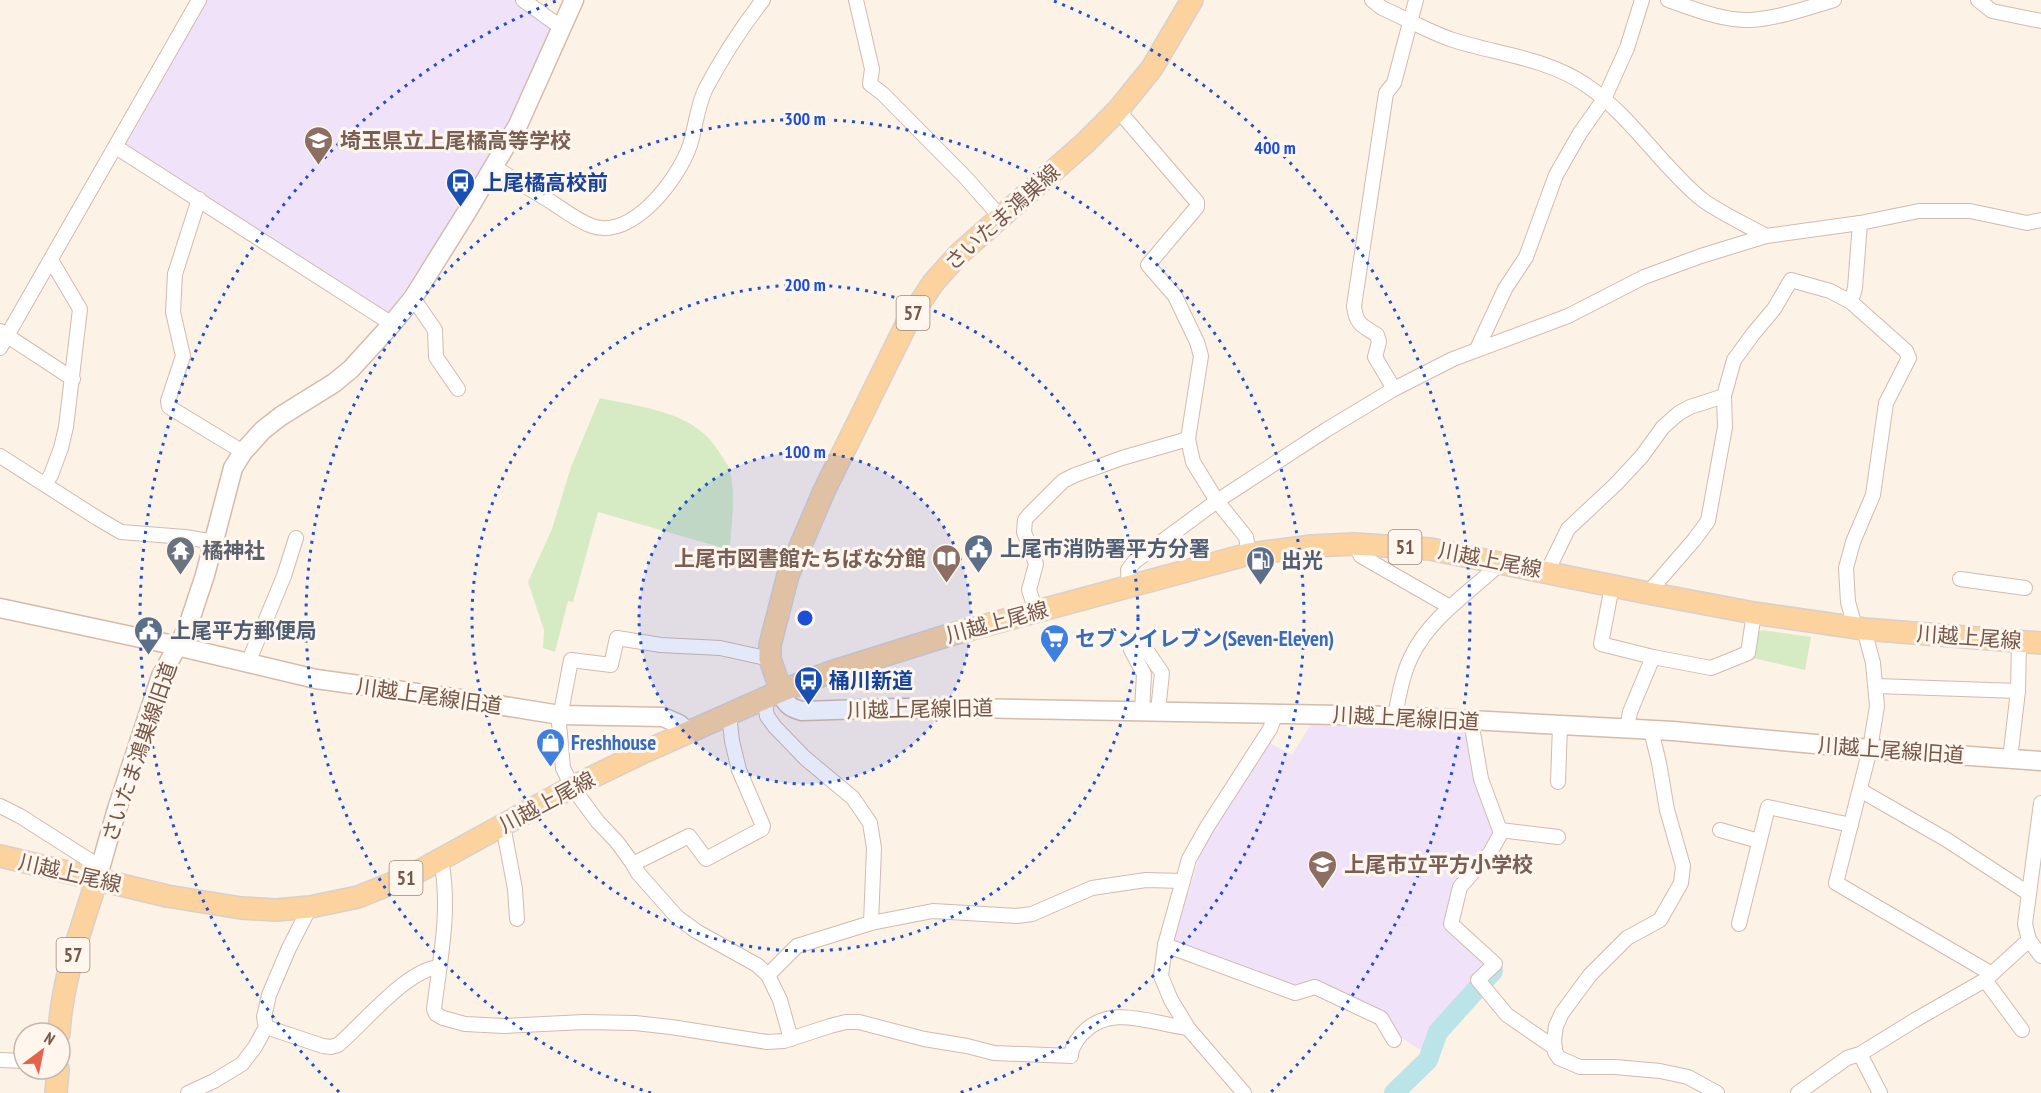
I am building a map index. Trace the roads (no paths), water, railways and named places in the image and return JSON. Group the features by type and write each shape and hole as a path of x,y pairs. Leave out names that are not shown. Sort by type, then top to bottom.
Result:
{"main road":[{"name":"さいたま鴻巣線","path":"773,695 771,635 795,556 824,491 898,340 922,300 944,269 959,254 1085,143 1118,110 1152,68 1192,0"},
{"name":"川越上尾線","path":"0,856 99,873 204,903 241,908 276,910 310,907 358,897 382,889 441,860 572,787 773,695 887,654 1036,611 1250,554 1312,546 1354,544 1430,549 1502,562 1648,594 1754,613 1859,628 2041,643"},
{"name":"57","path":"60,1021 66,976 99,873"}],"street":[{"path":"0,348 4,333 51,260 199,0"},
{"path":"523,0 562,28"},
{"name":"さいたま鴻巣線旧道","path":"99,873 159,682 187,630 214,542 233,468 243,452 263,430 334,383 351,369 413,298 494,167 528,104 574,0"},
{"path":"494,167 593,226 611,227 637,218 676,172 689,147 700,102 706,88 733,43 763,0"},
{"path":"856,0 872,69 870,84 883,94 966,178 996,212 1002,215"},
{"path":"1372,0 1382,8 1451,39 1550,67 1584,83 1634,126 1670,168 1700,198 1766,236"},
{"path":"1394,389 1375,357 1379,338 1359,323 1354,306 1386,93 1394,83 1416,0"},
{"path":"1477,349 1505,289 1526,257 1556,175 1580,133 1604,99 1627,48 1642,0"},
{"path":"1668,0 1707,13 1748,20 1800,10 1834,0"},
{"path":"1978,0 1992,11 2001,6 2041,21"},
{"path":"1118,110 1197,202 1197,207 1148,265 1175,296 1197,342 1201,356 1188,439 1193,462 1216,501 1246,537 1250,554"},
{"path":"116,147 392,324"},
{"path":"199,199 175,274 173,312 183,356 168,401 169,406 243,452"},
{"path":"1129,586 1128,570 1134,562 1216,501 1394,389 1453,359 1568,316 1644,277 1766,236 1805,232 1919,211 1970,211 2027,222 2041,220"},
{"path":"1851,302 1855,288 1860,223"},
{"path":"45,484 62,448 73,379 80,309 51,260"},
{"path":"1648,594 1708,521 1725,427 1724,396 1734,360 1774,309 1791,280 1830,291 1851,302 1906,351 1909,358 1886,403 1873,495 1853,542 1846,568 1848,602 1873,663 1877,706 1870,749 1836,883 1989,977 2022,1030"},
{"path":"413,298 435,330 436,357 458,389"},
{"path":"4,333 73,379"},
{"path":"1547,572 1568,529 1616,484 1642,456 1664,427 1690,406 1724,396"},
{"path":"1036,611 1029,590 1036,564 1024,532 1025,520 1029,515 1063,481 1075,475 1122,458 1188,439"},
{"path":"0,456 121,532 185,537 214,542"},
{"path":"248,663 284,576 296,538"},
{"path":"1354,544 1361,556 1450,607"},
{"path":"1395,716 1403,677 1422,638 1450,607 1502,562"},
{"path":"1960,579 2025,588"},
{"path":"1612,585 1601,644 1653,657 1711,668 1748,653 1754,613"},
{"path":"0,608 178,646"},
{"path":"770,659 720,648 661,645 617,638 611,665 571,660 559,723 563,768 572,787 638,873 677,917 696,931 757,965 768,975 780,1000 791,1039"},
{"path":"2010,759 2018,691 2019,641"},
{"name":"川越上尾線旧道","path":"178,646 338,683 560,715 663,717 679,724 688,732"},
{"path":"1627,729 1630,712 1653,657"},
{"path":"1876,686 2018,691"},
{"path":"773,695 767,716 775,727 805,758 853,798 870,823 874,848 871,922"},
{"name":"川越上尾線旧道","path":"773,695 791,708 802,711 898,708 1395,716 1651,730 2041,761"},
{"path":"1244,1093 1188,1028 1171,1000 1161,976 1166,945 1190,859 1197,844 1270,729 1276,713"},
{"path":"633,864 689,836 706,859 762,829 763,826 738,770 729,714"},
{"path":"1471,721 1481,779 1501,833 1490,853 1461,887 1451,924 1495,964 1478,980 1507,1015 1555,1048 1560,1058 1569,1064 1580,1067 1660,1071 1688,1077 1717,1093"},
{"path":"1558,782 1560,726"},
{"path":"1555,1048 1556,1026 1562,1013 1590,975 1627,938 1660,920 1680,883 1683,866 1667,810 1651,730"},
{"path":"1860,790 1947,840 2028,893"},
{"path":"2041,803 2025,924 2029,940 2041,956"},
{"path":"0,806 20,816 99,873"},
{"path":"1739,924 1768,807 1851,825"},
{"path":"503,825 515,888 517,919"},
{"path":"1500,830 1558,837"},
{"path":"1720,830 1760,841"},
{"path":"441,860 446,883 445,919 434,1009 436,1014 443,1018 465,1024 504,1026 584,1022 635,1023 767,1042 791,1039 846,1022 859,1022 924,1040 968,1046 994,1053 1071,1056 1072,1048 1090,1027 1097,1022 1116,1016 1188,1028"},
{"path":"768,975 797,946 871,922 933,911 1017,916 1032,914 1100,887 1146,880 1183,881"},
{"path":"188,1093 242,1064 255,1047 266,1027 264,1017 268,995 310,907"},
{"path":"1798,1093 1847,1058 1860,1054 1989,977 2029,940"},
{"path":"1166,945 1295,993 1315,987 1381,1018 1394,1040"},
{"path":"266,1027 323,1046 338,1045 406,981 429,968 439,968"},
{"path":"1860,1054 1880,1093"}],"waterway":[{"path":"1394,1093 1428,1060 1438,1032 1493,971"}],"place":[{"name":"埼玉県立上尾橘高等学校","path":"319,166"},
{"name":"上尾橘高校前","path":"461,208"},
{"name":"上尾市消防署平方分署","path":"979,574"},
{"name":"橘神社","path":"181,576"},
{"name":"上尾市図書館たちばな分館","path":"947,584"},
{"name":"出光","path":"1260,586"},
{"name":"上尾平方郵便局","path":"149,656"},
{"name":"セブンイレブン(Seven-Eleven)","path":"1054,664"},
{"name":"桶川新道","path":"808,706"},
{"name":"Freshhouse","path":"550,768"},
{"name":"上尾市立平方小学校","path":"1323,890"}]}
